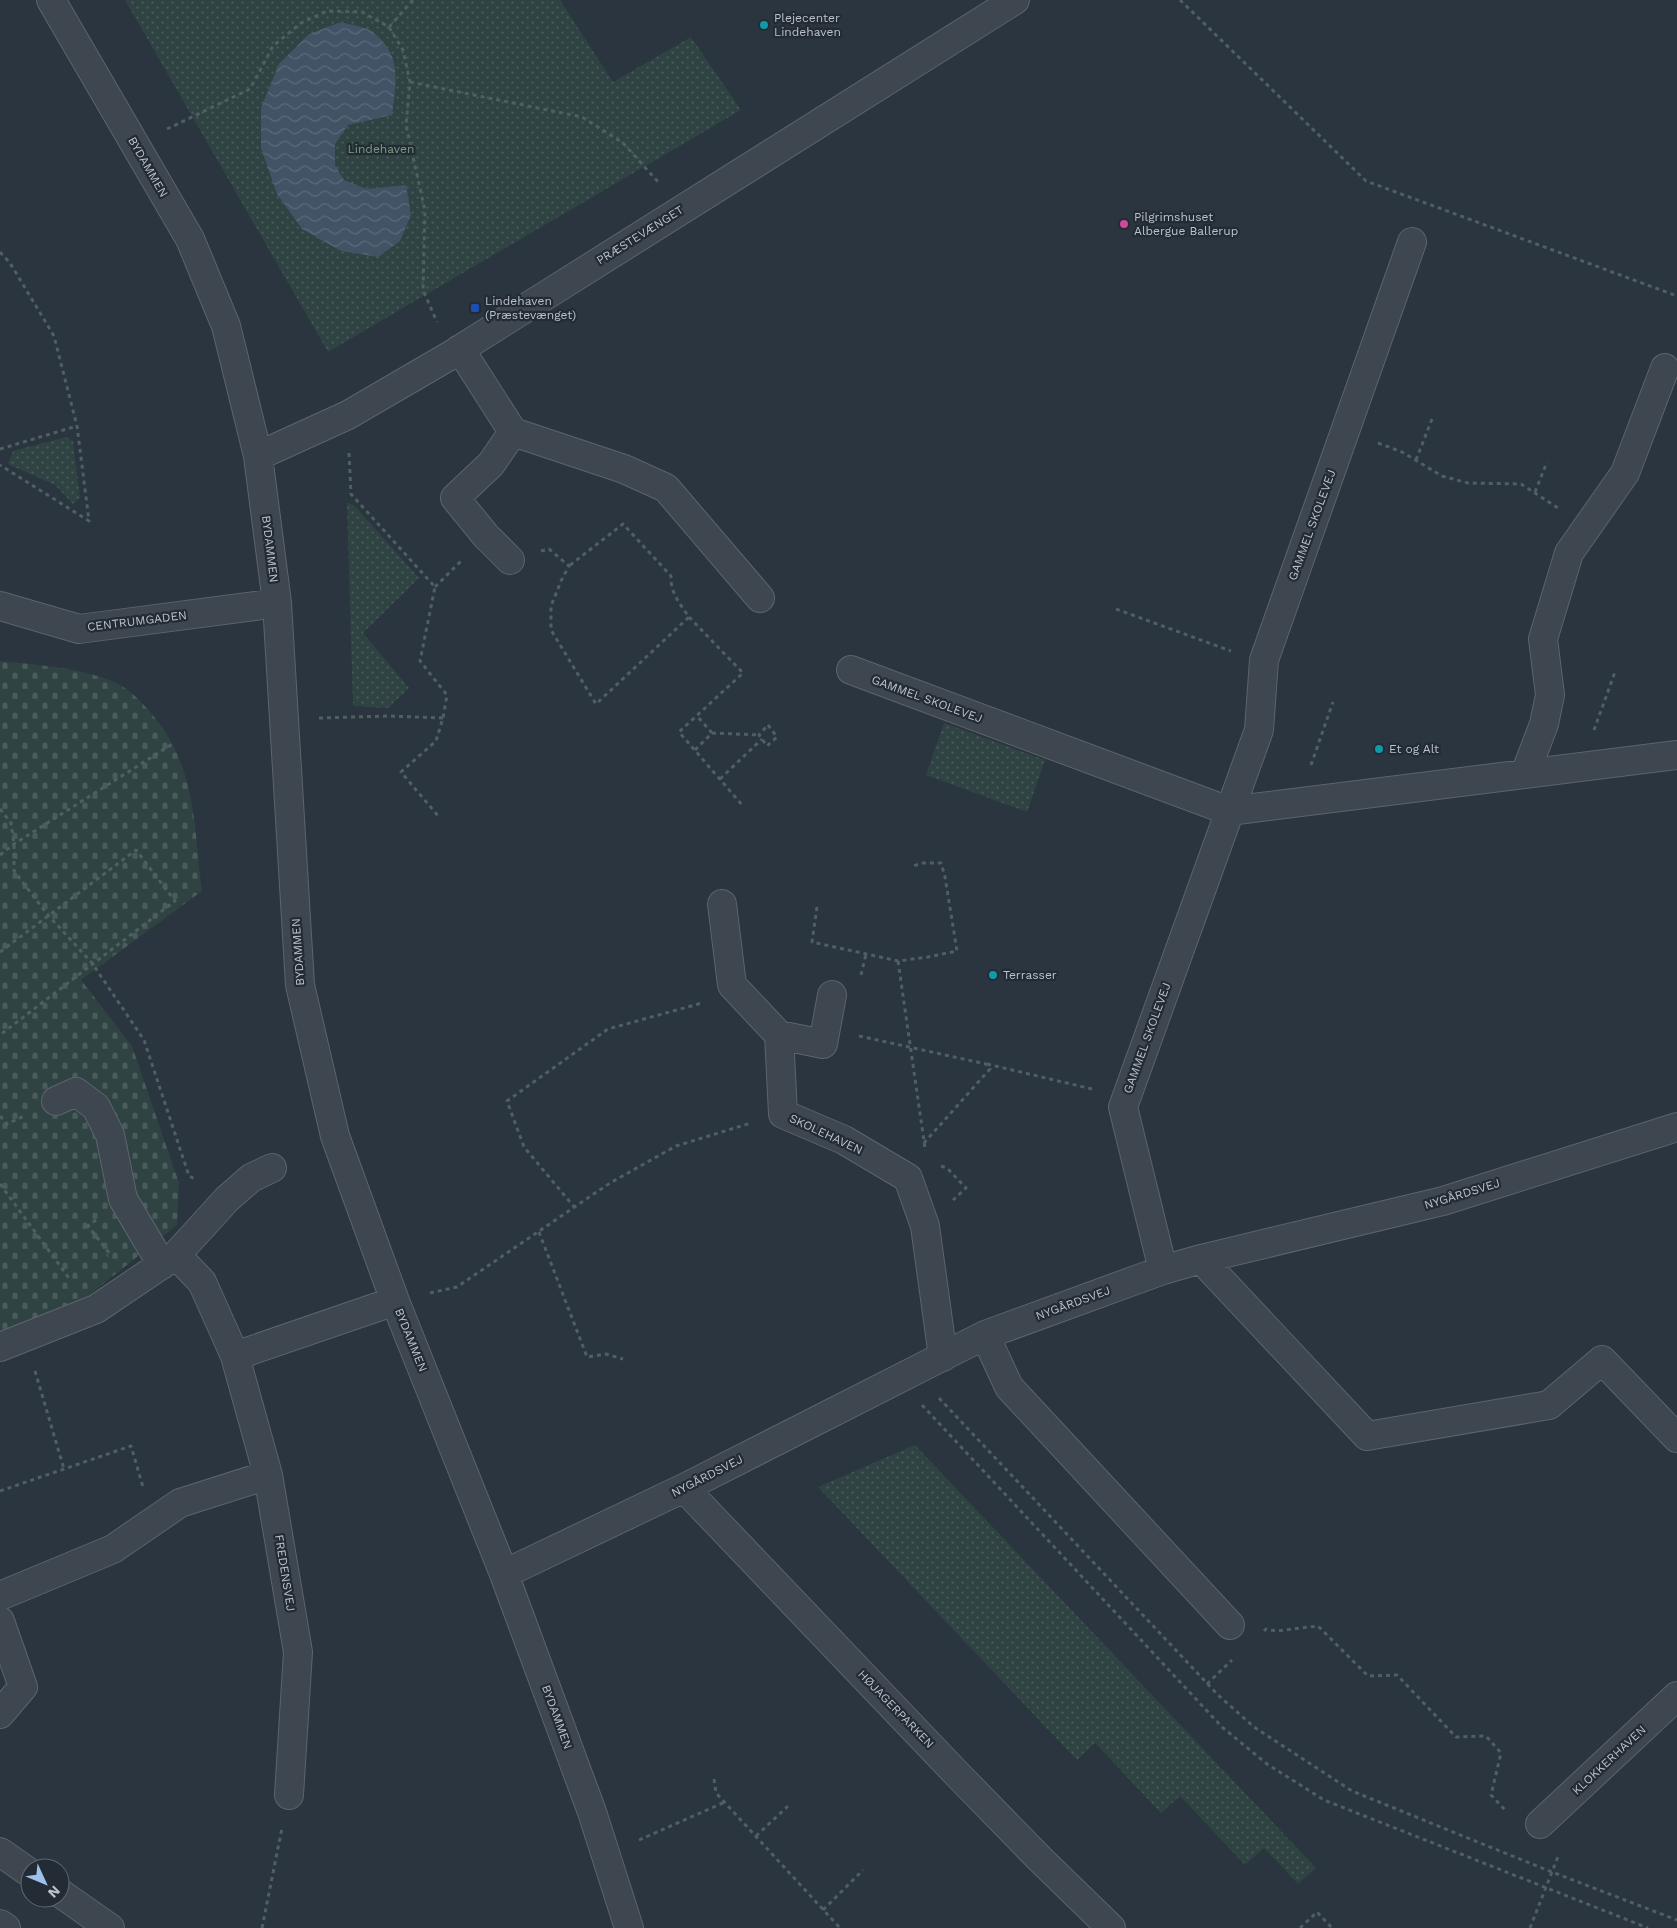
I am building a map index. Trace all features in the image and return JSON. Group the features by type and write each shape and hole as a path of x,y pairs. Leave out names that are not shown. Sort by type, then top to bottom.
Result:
{"street":[{"name":"BYDAMMEN","path":"51,0 190,239 226,326 258,456 277,603 300,985 335,1136 395,1301 504,1574 592,1812 629,1928"},
{"name":"PRÆSTEVÆNGET","path":"258,456 348,415 456,352 1015,0"},
{"name":"GAMMEL SKOLEVEJ","path":"1163,1270 1122,1107 1259,730 1263,663 1412,242"},
{"path":"456,352 512,432 624,469 666,488 760,598"},
{"path":"1525,774 1544,724 1550,696 1543,639 1569,553 1625,473 1665,368"},
{"path":"510,560 486,536 455,498 491,464 512,432"},
{"name":"CENTRUMGADEN","path":"0,606 79,628 277,603"},
{"name":"GAMMEL SKOLEVEJ","path":"850,670 1229,812 1677,755"},
{"path":"722,904 732,985 779,1035 823,1044 832,994"},
{"name":"SKOLEHAVEN","path":"779,1035 783,1114 844,1140 908,1178 925,1226 943,1357"},
{"name":"FREDENSVEJ","path":"56,1101 76,1092 96,1107 110,1135 123,1199 169,1260 202,1282 235,1356 268,1475 298,1652 289,1795"},
{"name":"NYGÅRDSVEJ","path":"504,1574 684,1488 985,1335 1163,1270 1200,1259 1443,1201 1675,1132"},
{"path":"0,1347 96,1310 169,1260 227,1199 251,1178 272,1168"},
{"path":"1200,1259 1367,1436 1549,1405 1602,1360 1677,1438"},
{"path":"235,1356 395,1301"},
{"path":"985,1335 1009,1388 1230,1626"},
{"path":"0,1596 113,1549 180,1503 268,1475"},
{"name":"HØJAGERPARKEN","path":"684,1488 1006,1824 1111,1928"},
{"path":"0,1621 23,1687 0,1714"},
{"name":"KLOKKERHAVEN","path":"1540,1824 1677,1696"},
{"path":"0,1852 20,1866"},
{"path":"70,1901 110,1928"},
{"path":"0,1924 6,1928"}],"path":[{"path":"389,27 413,0"},
{"path":"1180,0 1366,181 1677,296"},
{"path":"135,145 250,89 273,46 301,23 327,11 362,12 389,27 403,50 410,82 406,125 425,211 423,290 456,352"},
{"path":"410,82 582,117 623,143 682,208"},
{"path":"0,252 10,262 54,336 76,426 90,521 0,465"},
{"path":"348,415 351,494 435,587 420,661 446,695 443,718 436,741 401,772 439,817"},
{"path":"1416,460 1432,419"},
{"path":"0,449 76,426"},
{"path":"1345,431 1402,452 1442,476 1468,483 1521,484 1546,499 1586,530"},
{"path":"1535,492 1547,462"},
{"path":"689,617 596,704 551,630 551,606 560,581 569,566 623,524 671,576 670,585 689,617 743,673 679,732 743,806"},
{"path":"510,560 549,549 569,566"},
{"path":"1116,609 1263,663"},
{"path":"1580,767 1615,672"},
{"path":"1297,803 1333,702"},
{"path":"283,720 388,716 443,718"},
{"path":"696,716 712,733 759,735"},
{"path":"768,725 777,736 768,746 759,735 768,725"},
{"path":"695,750 712,733"},
{"path":"720,779 762,740"},
{"path":"0,855 14,844 174,743"},
{"path":"0,809 11,823 14,844 14,871 48,915 92,963 144,1040 189,1176 227,1199"},
{"path":"0,952 136,850 175,901 0,1035"},
{"path":"817,907 812,942 898,961 957,951 941,863 923,863 913,866"},
{"path":"898,961 925,1152"},
{"path":"575,1208 524,1147 507,1101 608,1029 738,993"},
{"path":"826,1029 1126,1096"},
{"path":"924,1144 990,1069 986,1064"},
{"path":"395,1301 457,1287 610,1183 676,1146 783,1114"},
{"path":"934,1163 947,1168 966,1188"},
{"path":"0,1184 72,1282"},
{"path":"102,1260 110,1254 88,1226 123,1199"},
{"path":"539,1232 587,1357 606,1354 623,1359"},
{"path":"63,1285 72,1282 79,1276"},
{"path":"25,1337 64,1469"},
{"path":"908,1374 936,1395 1207,1684 1254,1727 1352,1791 1677,1920"},
{"path":"908,1374 1222,1727 1267,1764 1324,1800 1648,1928"},
{"path":"0,1491 131,1446 154,1521"},
{"path":"1264,1632 1266,1629 1276,1631 1318,1626 1368,1676 1397,1675 1456,1737 1486,1736 1500,1753 1491,1795 1511,1816"},
{"path":"1207,1684 1220,1671"},
{"path":"714,1780 716,1793 840,1928"},
{"path":"262,1928 289,1795"},
{"path":"605,1855 725,1802"},
{"path":"756,1836 788,1806"},
{"path":"1515,1857 1518,1850"},
{"path":"823,1910 863,1870"},
{"path":"1530,1928 1546,1887"},
{"path":"1300,1928 1317,1912 1332,1928"}],"green space":[{"name":"Lindehaven","path":"125,0 560,0 613,82 691,37 741,110 328,352"},
{"path":"66,437 73,441 80,498 73,504 55,485 8,464 13,451"},
{"path":"347,503 354,505 419,578 363,633 409,688 388,708 353,706"},
{"path":"0,661 57,667 98,676 123,687 146,707 165,732 185,774 194,819 202,891 81,980 132,1046 179,1183 177,1225 83,1300 0,1331"},
{"path":"944,723 1045,760 1027,812 926,775"},
{"path":"915,1445 1316,1868 1298,1884 1264,1848 1245,1865 1180,1796 1161,1813 1095,1743 1077,1760 818,1487"}],"water":[{"path":"341,22 371,31 388,49 395,69 396,80 392,115 348,125 335,144 335,165 344,180 367,189 406,185 411,215 400,241 378,257 341,251 302,229 277,194 261,148 261,108 279,64 309,34"}],"place":[{"name":"Plejecenter Lindehaven","path":"764,25"},
{"name":"Pilgrimshuset Albergue Ballerup","path":"1124,224"},
{"name":"Lindehaven (Præstevænget)","path":"475,308"},
{"name":"Et og Alt","path":"1379,749"},
{"name":"Terrasser","path":"993,975"}]}
